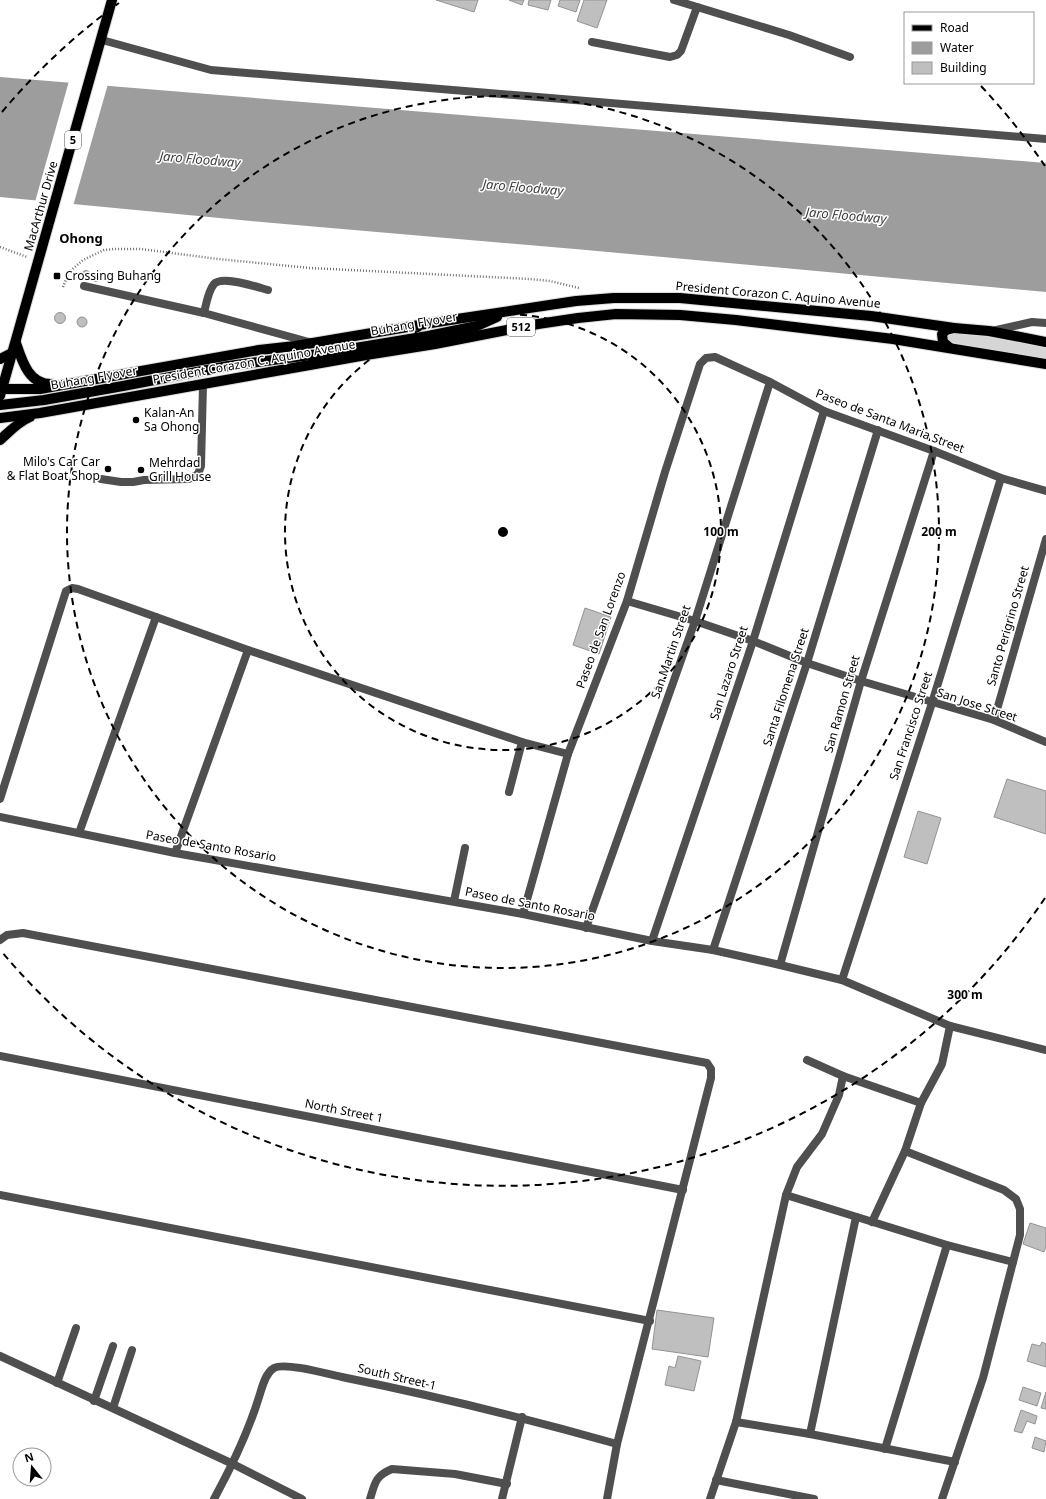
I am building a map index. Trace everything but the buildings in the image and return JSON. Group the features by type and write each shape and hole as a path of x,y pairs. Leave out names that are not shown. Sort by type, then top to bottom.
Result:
{"main road":[{"name":"MacArthur Drive","path":"1,391 39,262 112,0"},
{"name":"President Corazon C. Aquino Avenue","path":"1,391 40,389 259,350 576,301 614,298 680,298 878,317 954,328 989,331 1046,342"},
{"name":"President Corazon C. Aquino Avenue","path":"477,326 507,312"},
{"name":"President Corazon C. Aquino Avenue","path":"0,418 40,414 512,329 578,318 607,315 680,315 893,339 950,347 1046,364"},
{"name":"President Corazon C. Aquino Avenue","path":"477,326 512,329"},
{"name":"Buhang Flyover","path":"0,405 44,400 228,366 326,353 428,336 477,326"},
{"path":"950,347 944,342 942,334 946,330 954,328"},
{"path":"0,359 14,348 24,367 34,377 46,384 65,384"},
{"path":"0,440 23,420 40,414"}],"street":[{"path":"674,0 789,35 850,57"},
{"path":"592,42 670,57 677,55 680,51 697,7"},
{"path":"100,44 211,70 1046,139"},
{"path":"204,313 214,284 220,280 268,290"},
{"path":"84,286 204,313 312,343"},
{"path":"989,331 1032,322 1046,323"},
{"name":"Paseo de Santa Maria Street","path":"706,358 714,357 770,382 824,411 934,451 1000,478 1046,491"},
{"name":"Paseo de San Lorenzo","path":"524,914 568,754 627,601 667,464 700,364 706,358"},
{"name":"San Martin Street","path":"586,928 695,621 770,382"},
{"path":"101,479 133,482 144,480 190,479 198,474 201,466 203,385"},
{"name":"San Lazaro Street","path":"652,941 753,641 824,411"},
{"name":"Santa Filomena Street","path":"713,950 807,663 878,430"},
{"name":"San Ramon Street","path":"780,965 861,681 934,451"},
{"name":"San Francisco Street","path":"842,980 932,703 1000,478"},
{"name":"Santo Perigrino Street","path":"994,720 1046,539"},
{"path":"0,799 66,591 72,588 248,650 522,742 568,754"},
{"name":"San Jose Street","path":"627,601 695,621 753,641 807,663 861,681 994,720 1046,742"},
{"path":"79,833 156,618"},
{"path":"176,853 248,650"},
{"path":"509,792 522,742"},
{"name":"Paseo de Santo Rosario","path":"0,817 176,853 454,901 652,941 713,950 842,980 950,1026 1046,1050"},
{"path":"454,901 465,848"},
{"path":"0,940 7,935 23,933 707,1063 711,1069 711,1078 618,1444 607,1499"},
{"path":"872,1222 905,1151 921,1103 942,1064 950,1026"},
{"name":"North Street 1","path":"0,1056 683,1190"},
{"path":"807,1060 843,1076 921,1103"},
{"path":"710,1499 736,1422 786,1194 797,1167 822,1134 839,1095 843,1076"},
{"path":"905,1151 1004,1190 1016,1199 1020,1209 1020,1235 983,1378 942,1499"},
{"path":"786,1194 947,1245 1012,1262"},
{"path":"0,1196 650,1321"},
{"path":"810,1434 856,1217"},
{"path":"885,1449 947,1245"},
{"path":"57,1383 76,1328"},
{"path":"94,1401 113,1346"},
{"path":"113,1408 132,1350"},
{"path":"0,1356 94,1401 113,1408 233,1464 302,1499"},
{"name":"South Street-1","path":"233,1464 252,1420 267,1375 273,1368 278,1366 294,1367 366,1382 522,1417 618,1444"},
{"path":"502,1499 522,1417"},
{"path":"736,1422 810,1434 955,1462"},
{"path":"214,1499 233,1464"},
{"path":"370,1499 376,1481 383,1473 392,1469 455,1474 506,1484"},
{"path":"716,1480 814,1499"}],"path":[{"path":"0,247 39,262"},
{"path":"63,287 69,272 83,260 91,256 104,250 141,249 218,259 310,268 537,280 579,288 598,299"}],"shaded area":[{"path":"954,330 1046,347 1046,361 948,343 946,334"}],"water":[{"name":"Jaro Floodway","path":"0,77 1046,163 1046,292 273,223 0,197"}],"pier":[{"path":"69,81 108,84 73,206 35,202"}],"place":[{"name":"Crossing Buhang","path":"57,276"},
{"name":"Kalan-An Sa Ohong","path":"136,420"},
{"name":"Milo's Car Car & Flat Boat Shop","path":"108,469"},
{"name":"Mehrdad Grill House","path":"141,470"}],"district":[{"name":"Ohong","path":"81,238"}]}
